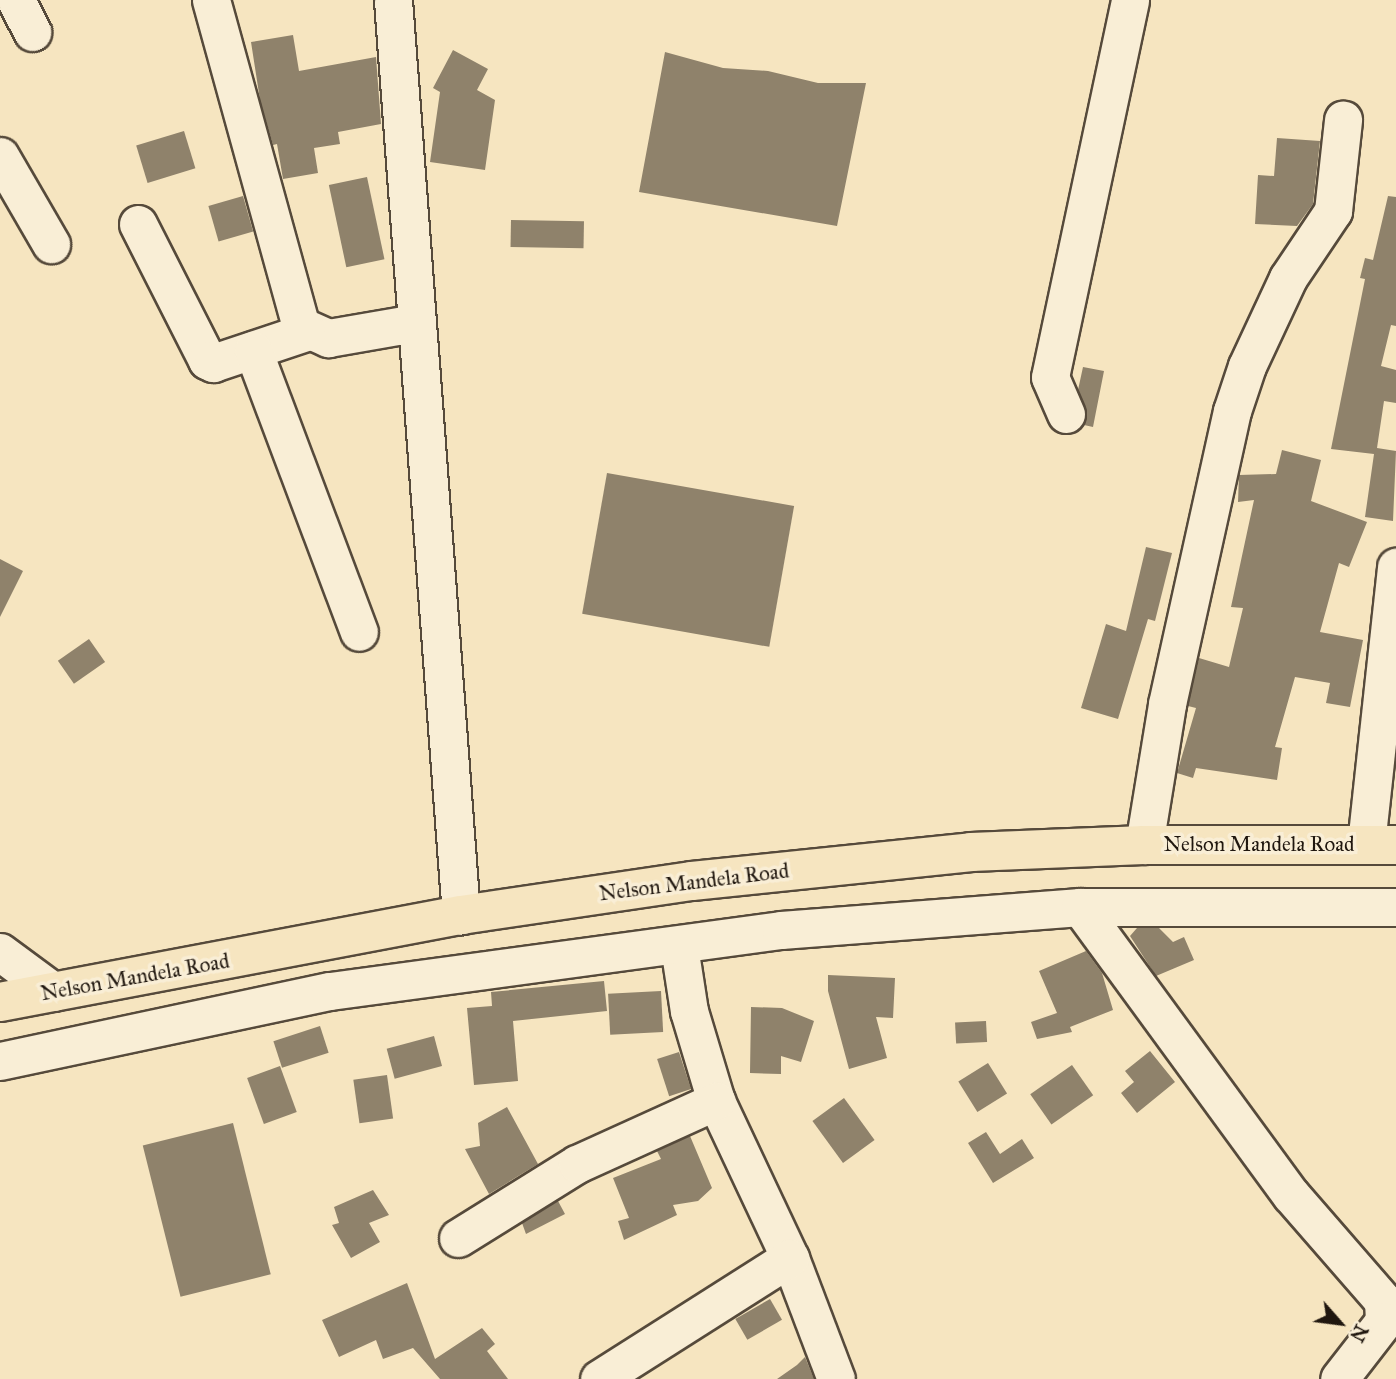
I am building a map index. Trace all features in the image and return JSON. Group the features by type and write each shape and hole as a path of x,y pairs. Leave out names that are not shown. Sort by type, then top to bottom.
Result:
{"main road":[{"name":"Nelson Mandela Road","path":"0,1002 461,915 824,866 971,852 1144,845 1381,844"}],"street":[{"path":"211,0 297,316 306,332"},
{"path":"393,0 461,915"},
{"path":"1066,414 1050,377 1130,0"},
{"path":"1144,845 1167,704 1232,411 1247,366 1288,278 1333,211 1343,120"},
{"path":"0,156 51,244"},
{"path":"138,224 200,353 213,363 306,332 328,338 415,323"},
{"path":"253,350 359,632"},
{"path":"1381,844 1396,567"},
{"path":"1080,907 1283,1185 1383,1301 1384,1321 1339,1379"},
{"path":"0,1061 330,991 679,946 781,930 1080,907 1396,907"},
{"path":"679,946 689,1011 716,1101 790,1258 836,1379"},
{"path":"0,952 54,992"},
{"path":"458,1238 577,1164 716,1101"},
{"path":"599,1379 790,1258"}],"building":[{"path":"293,35 299,71 376,57 381,124 338,132 340,144 314,148 318,173 283,179 277,144 273,145 260,100 251,42"},
{"path":"453,50 488,69 477,90 495,100 485,170 430,162 440,92 433,88"},
{"path":"665,52 723,68 768,71 818,83 866,83 837,226 639,192"},
{"path":"184,131 195,168 148,183 136,146"},
{"path":"1277,138 1320,141 1313,204 1297,226 1255,224 1258,175 1274,176"},
{"path":"367,177 384,259 346,267 329,185"},
{"path":"243,196 253,232 219,241 208,206"},
{"path":"1388,196 1396,197 1396,326 1391,325 1381,366 1396,370 1396,403 1384,401 1377,448 1396,451 1393,521 1365,517 1374,454 1331,449 1365,279 1360,278 1365,258 1373,260"},
{"path":"511,220 584,221 584,248 511,247"},
{"path":"1083,367 1104,371 1093,427 1084,425 1085,406 1078,390"},
{"path":"1282,450 1321,460 1311,501 1367,522 1349,567 1339,563 1320,632 1363,640 1350,707 1326,703 1330,683 1295,677 1275,747 1282,748 1277,780 1196,768 1193,778 1177,773 1196,708 1188,706 1199,658 1229,667 1243,608 1231,607 1254,500 1238,502 1239,475 1276,474"},
{"path":"607,473 794,506 769,647 582,614"},
{"path":"1146,547 1172,553 1155,621 1148,619 1118,719 1081,708 1106,624 1126,631"},
{"path":"0,559 23,571 0,617"},
{"path":"89,639 105,662 74,684 58,661"},
{"path":"1137,928 1159,928 1173,942 1184,937 1194,960 1156,976 1130,936"},
{"path":"1086,951 1102,973 1113,1010 1070,1027 1072,1032 1037,1039 1031,1022 1057,1013 1039,971"},
{"path":"828,975 895,978 893,1018 876,1017 887,1058 849,1069 828,991"},
{"path":"604,981 607,1011 513,1021 518,1081 474,1085 467,1008 492,1006 491,992"},
{"path":"661,991 663,1032 610,1035 608,994"},
{"path":"751,1007 782,1008 814,1021 801,1062 781,1056 781,1074 750,1073"},
{"path":"986,1021 987,1042 956,1044 955,1023"},
{"path":"320,1026 329,1053 282,1068 273,1041"},
{"path":"434,1036 442,1066 395,1079 387,1049"},
{"path":"1150,1051 1175,1082 1137,1113 1121,1093 1134,1082 1125,1071"},
{"path":"679,1052 691,1089 669,1096 657,1059"},
{"path":"988,1063 1007,1094 977,1112 958,1082"},
{"path":"1072,1065 1093,1095 1051,1125 1030,1094"},
{"path":"280,1066 297,1112 264,1124 247,1078"},
{"path":"387,1075 393,1119 359,1123 353,1080"},
{"path":"844,1098 875,1140 843,1163 812,1121"},
{"path":"507,1107 538,1164 489,1194 465,1149 480,1146 478,1123"},
{"path":"233,1123 271,1274 181,1297 143,1145"},
{"path":"986,1132 1000,1154 1022,1139 1034,1158 993,1183 968,1143"},
{"path":"690,1136 712,1188 698,1201 673,1205 677,1215 624,1240 618,1221 629,1218 613,1178 661,1159 657,1151"},
{"path":"373,1190 389,1215 369,1223 380,1242 351,1258 332,1225 339,1223 334,1207"},
{"path":"558,1201 565,1214 526,1234 522,1223"},
{"path":"407,1283 435,1359 482,1328 495,1344 487,1351 508,1379 440,1379 413,1348 383,1359 376,1340 339,1357 322,1320"},
{"path":"770,1299 782,1320 747,1340 735,1319"},
{"path":"805,1357 814,1379 777,1379 797,1365"}]}
